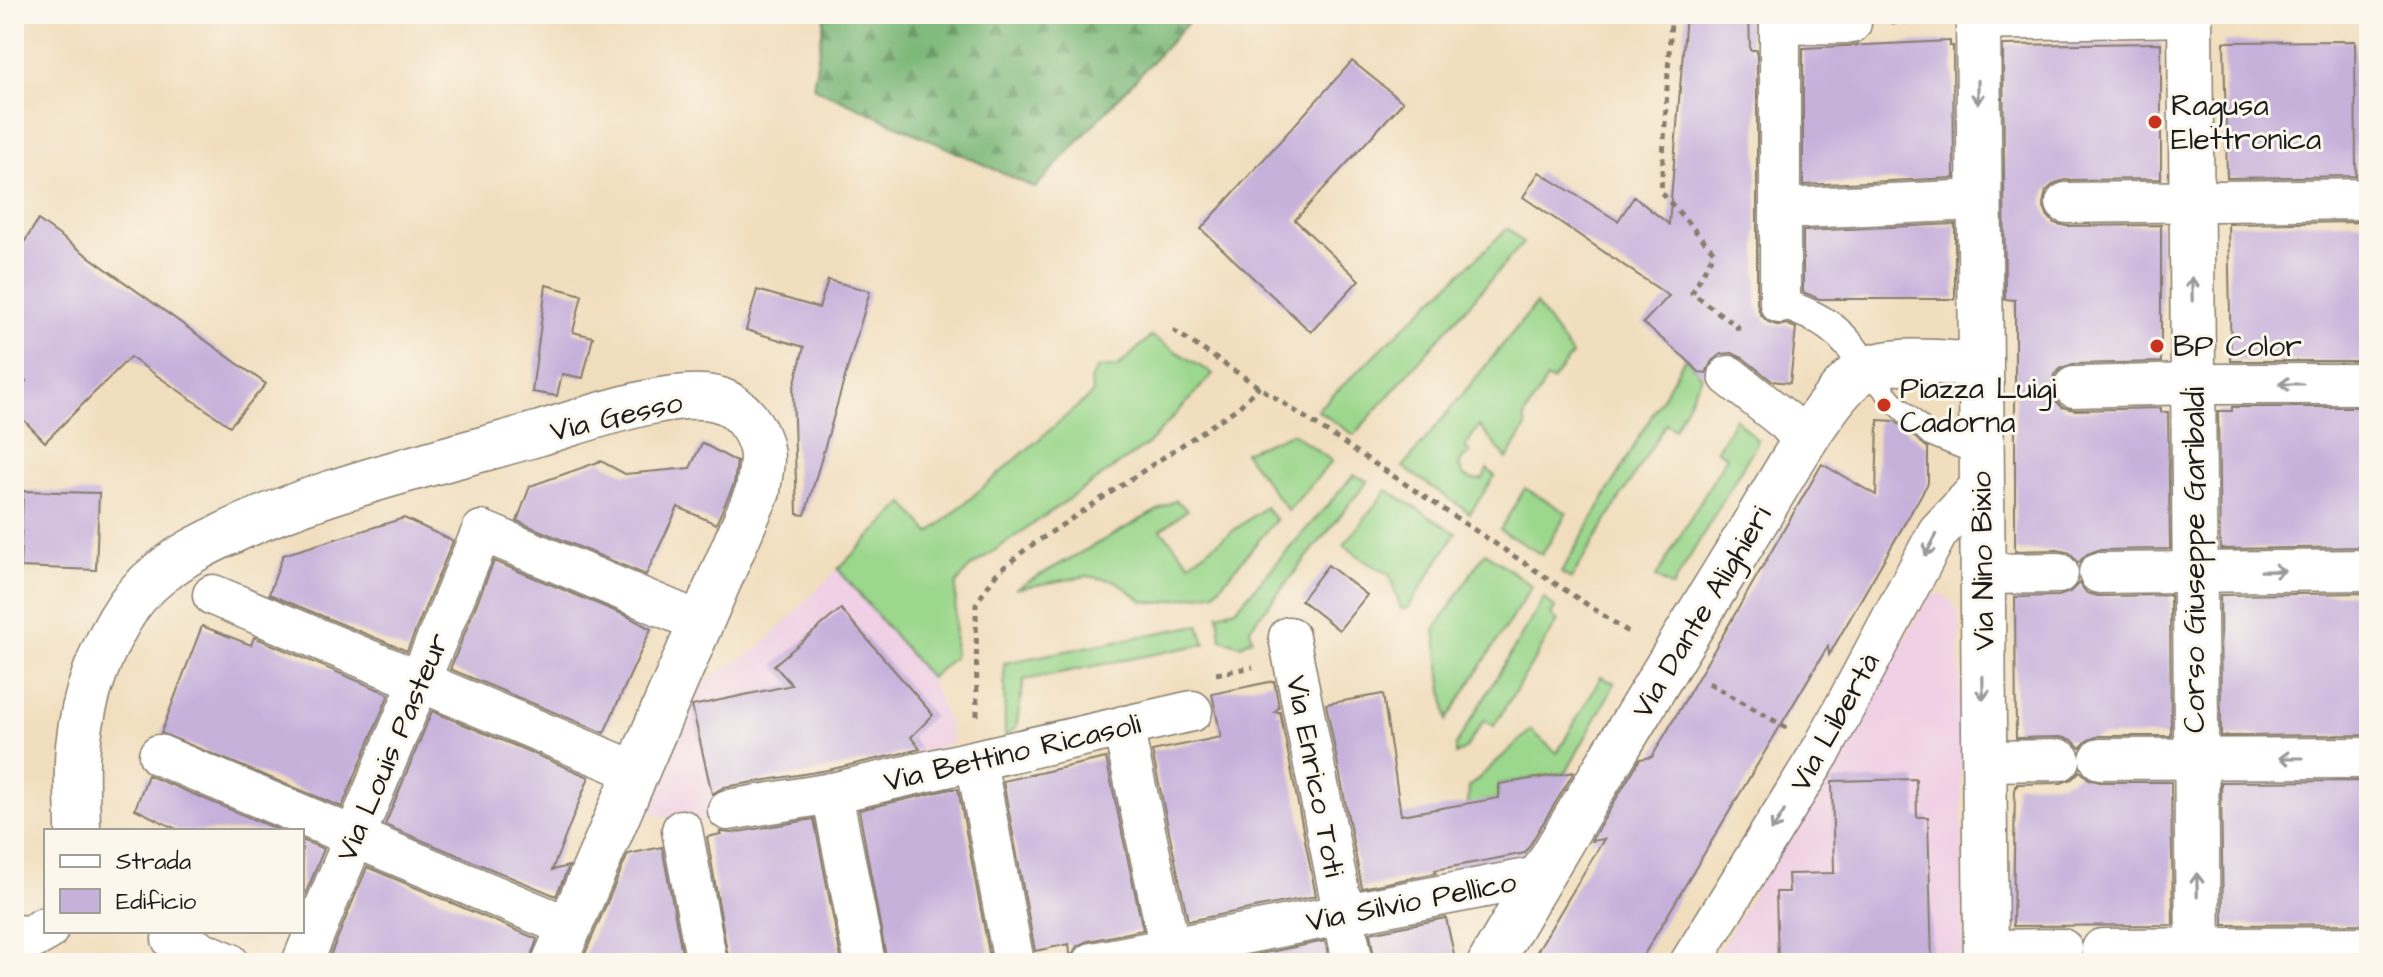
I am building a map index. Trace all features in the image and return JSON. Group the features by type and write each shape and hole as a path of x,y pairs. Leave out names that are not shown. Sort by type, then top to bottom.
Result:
{"street":[{"path":"1978,17 2190,15"},
{"name":"Corso Giuseppe Garibaldi","path":"2190,15 2198,955"},
{"name":"Via Nino Bixio","path":"1978,17 1986,956"},
{"path":"1851,23 1780,19 1780,303 1836,330 1855,350 1866,370 1893,363 1980,365"},
{"path":"2066,203 2369,199"},
{"path":"1780,209 1978,200"},
{"name":"Via Dante Alighieri","path":"1490,963 1805,442 1844,386 1866,370"},
{"path":"1729,376 1787,422 1805,442"},
{"path":"2074,387 2369,384"},
{"name":"Via Gesso","path":"78,829 78,750 82,715 97,668 130,603 157,576 191,552 257,520 329,493 644,404 698,397 722,400 749,420 762,451 758,491 562,945"},
{"name":"Via Libertà","path":"1690,963 1823,748 1938,532 1981,471"},
{"name":"Via Louis Pasteur","path":"302,963 482,531 702,623"},
{"path":"2099,573 2369,570"},
{"path":"1982,574 2058,573"},
{"path":"213,595 637,772"},
{"name":"Via Enrico Toti","path":"1291,648 1353,963"},
{"name":"Via Bettino Ricasoli","path":"728,810 832,793 1192,711"},
{"path":"1123,726 1171,955"},
{"path":"159,755 355,837 562,945"},
{"path":"2100,759 2369,758"},
{"path":"1984,761 2060,760"},
{"path":"976,761 1014,963"},
{"path":"832,793 865,963"},
{"path":"682,830 707,963"},
{"name":"Via Silvio Pellico","path":"1093,963 1171,955 1343,915 1542,876"},
{"path":"14,937 30,938 44,930"},
{"path":"172,939 229,963"},
{"path":"2102,949 2198,955 2369,947"},
{"path":"1986,956 2062,949"}],"lane":[{"path":"1866,370 1895,403 1930,435 1981,471"}],"path":[{"path":"1674,14 1671,20 1661,192 1714,252 1692,293 1738,327 1729,376"},
{"path":"2190,15 2369,16"},
{"path":"1851,23 1978,17"},
{"path":"1173,330 1670,661 1823,748"},
{"path":"976,761 976,604 996,574 1026,549 1239,407 1259,386"},
{"path":"1192,711 1186,680 1291,648"}],"shaded area":[{"path":"838,569 930,678 948,723 952,743 711,789 715,818 681,824 647,810 701,684 759,648"},
{"path":"1931,594 1944,595 1954,604 1959,617 1964,963 1712,963"}],"green space":[{"path":"825,14 1196,14 1035,188 813,87"},
{"path":"1508,228 1523,243 1354,435 1317,410"},
{"path":"1536,304 1572,355 1552,381 1547,379 1524,417 1526,427 1507,459 1479,426 1465,447 1471,453 1462,459 1459,466 1464,476 1473,480 1483,479 1487,469 1495,476 1470,513 1403,467"},
{"path":"1151,336 1213,374 1148,444 968,569 956,585 954,657 930,678 838,569 904,503 930,533 1093,393 1090,379 1098,368 1118,367"},
{"path":"1685,358 1702,376 1674,429 1666,423 1571,579 1561,573"},
{"path":"1735,418 1758,441 1672,587 1656,577 1727,456 1717,450"},
{"path":"1292,433 1332,461 1288,511 1244,452"},
{"path":"1354,475 1368,481 1250,628 1252,639 1241,645 1221,639 1218,614 1236,609"},
{"path":"1525,488 1567,513 1542,555 1500,530"},
{"path":"1387,490 1456,533 1408,608 1401,609 1389,574 1344,545"},
{"path":"1176,500 1187,510 1161,530 1190,563 1265,507 1276,520 1215,592 1158,603 1143,601 1116,581 1087,576 1015,589"},
{"path":"1485,552 1532,586 1447,720 1435,630"},
{"path":"1544,598 1555,608 1551,615 1558,621 1494,726 1484,720 1466,748 1456,755 1456,745"},
{"path":"1199,625 1205,644 1024,680 1016,728 1005,736 1004,663"},
{"path":"1601,677 1615,683 1566,773 1499,784 1499,798 1468,805 1469,787 1531,730 1557,753"}],"building":[{"path":"1686,14 1749,14 1750,50 1757,50 1757,303 1760,314 1768,322 1796,328 1790,383 1772,381 1732,353 1721,354 1712,361 1706,373 1699,372 1643,323 1669,296 1523,197 1539,172 1618,221 1634,197 1669,224"},
{"path":"1950,41 1950,46 1953,46 1954,178 1803,185 1803,48"},
{"path":"2355,41 2356,176 2227,178 2224,42"},
{"path":"2161,43 2161,179 2065,180 2055,183 2046,191 2043,204 2054,223 2066,226 2161,225 2161,362 2073,364 2061,368 2054,375 2051,388 2055,400 2062,407 2074,410 2161,408 2161,412 2168,412 2170,549 2098,550 2087,554 2078,563 2070,553 2058,550 2015,551 2015,300 2005,299 2003,45"},
{"path":"1352,61 1403,102 1295,220 1359,280 1311,332 1201,229"},
{"path":"38,220 266,384 230,426 130,357 45,442 14,410 14,397 26,381 14,368 14,259"},
{"path":"2369,223 2369,361 2231,361 2228,224"},
{"path":"1955,224 1955,299 1819,299 1803,292 1803,231"},
{"path":"828,280 870,291 805,515 797,514 793,390 804,347 746,330 757,290 819,308"},
{"path":"546,285 582,295 573,332 593,337 583,378 562,374 557,396 532,392"},
{"path":"2232,407 2369,407 2369,547 2220,549 2218,411 2232,411"},
{"path":"1878,420 1895,421 1928,448 1928,483 1829,655 1828,646 1639,963 1530,963 1604,839 1591,841 1640,759 1652,757 1822,464 1876,495"},
{"path":"702,443 737,462 734,484 716,524 678,507 646,575 517,521 530,486 601,461 625,474 690,468"},
{"path":"23,491 99,493 96,570 20,567"},
{"path":"404,518 453,541 407,651 269,594 283,555"},
{"path":"494,561 651,629 604,733 450,669"},
{"path":"1328,565 1367,595 1339,630 1301,600"},
{"path":"2079,583 2087,593 2098,596 2170,595 2171,736 2099,736 2088,740 2080,748 2072,740 2060,737 2016,738 2015,597 2059,596 2070,592"},
{"path":"2369,593 2369,735 2221,736 2220,595"},
{"path":"841,609 933,715 911,737 920,749 828,770 724,787 712,794 692,706 792,685 774,665"},
{"path":"202,626 251,645 254,637 389,694 342,807 161,733"},
{"path":"1274,681 1279,707 1275,712 1280,712 1316,896 1188,921 1152,751 1221,737 1212,694"},
{"path":"1383,694 1401,815 1499,798 1499,784 1574,772 1525,853 1362,888 1326,704"},
{"path":"432,711 589,777 552,870 569,866 556,896 385,825"},
{"path":"1106,758 1143,930 1077,946 1071,963 1069,944 1035,951 1003,781"},
{"path":"2080,771 2089,779 2100,782 2171,782 2173,925 2013,926 2015,786 2061,783 2072,779"},
{"path":"148,775 276,829 176,829 135,809"},
{"path":"1916,779 1917,817 1928,817 1932,963 1778,962 1776,892 1789,892 1788,874 1834,873 1832,781"},
{"path":"2369,781 2369,924 2223,925 2221,782"},
{"path":"958,789 990,958 961,963 887,963 859,810"},
{"path":"814,819 842,963 729,963 707,837 720,832 732,833"},
{"path":"304,841 324,849 304,898"},
{"path":"662,847 684,963 581,963 628,854"},
{"path":"367,867 537,939 529,963 327,963"},
{"path":"1446,918 1456,963 1375,963 1370,933"},
{"path":"1325,941 1330,963 1214,963"}],"place":[{"name":"Ragusa Elettronica","path":"2155,122"},
{"name":"BP Color","path":"2157,346"},
{"name":"Piazza Luigi Cadorna","path":"1884,405"}]}
